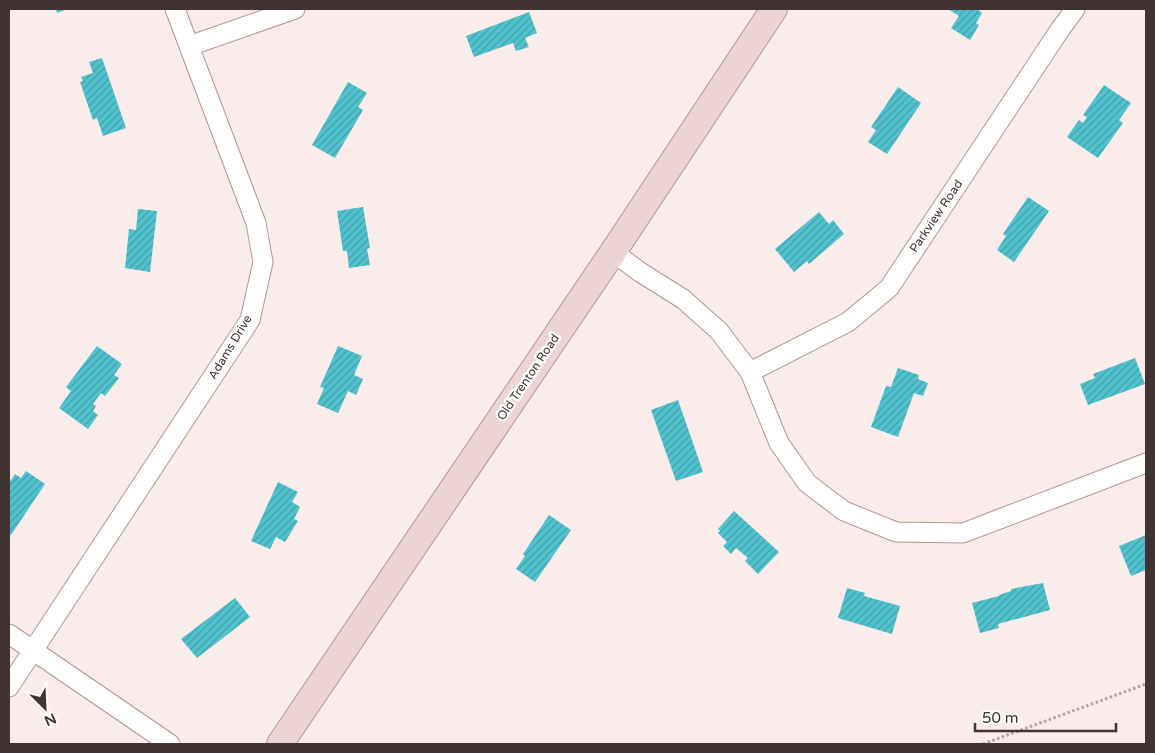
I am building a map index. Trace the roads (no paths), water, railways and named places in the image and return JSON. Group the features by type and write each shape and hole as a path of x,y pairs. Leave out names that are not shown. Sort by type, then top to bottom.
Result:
{"main road":[{"name":"Old Trenton Road","path":"280,744 774,9"}],"street":[{"name":"Adams Drive","path":"9,687 250,320 263,262 256,224 175,9"},
{"path":"188,46 295,9"},
{"name":"Parkview Road","path":"750,372 848,322 889,288 1075,9"},
{"path":"612,252 683,299 719,331 750,372 779,443 807,483 844,511 896,532 963,533 1146,463"},
{"path":"9,634 170,744"}]}
